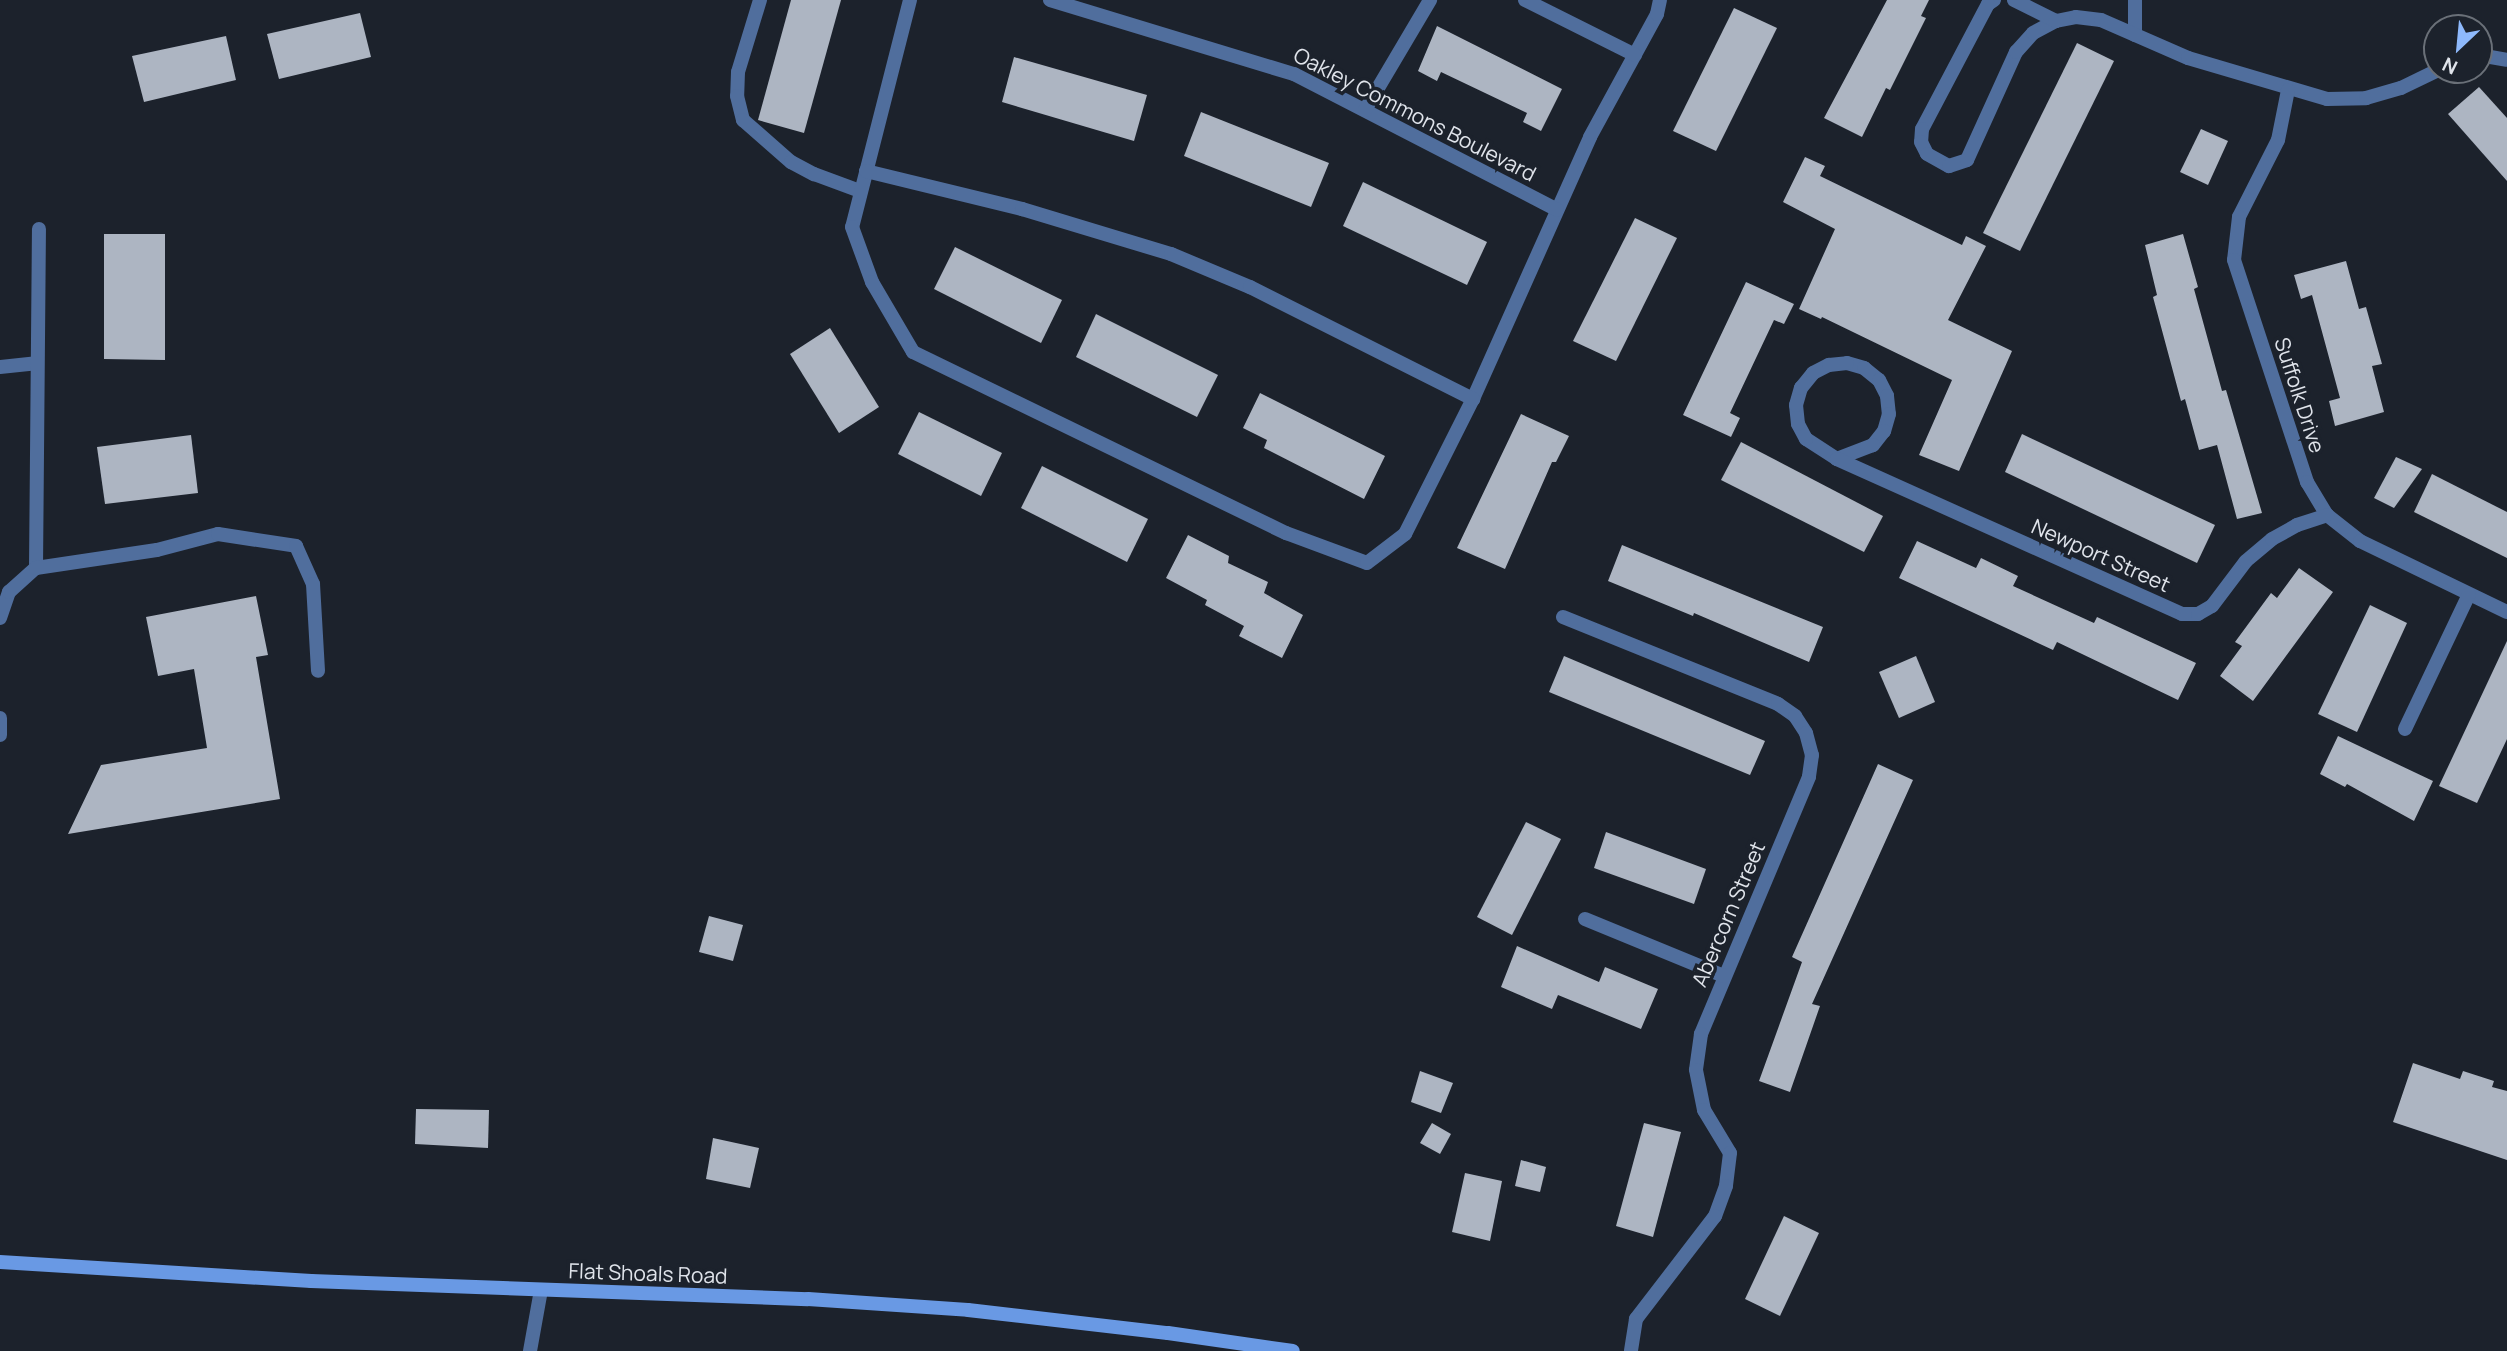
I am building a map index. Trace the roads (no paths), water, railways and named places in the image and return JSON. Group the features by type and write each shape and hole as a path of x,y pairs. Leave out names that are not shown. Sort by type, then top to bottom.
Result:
{"street":[{"path":"760,0 738,72 737,96 743,120 791,162 814,174 860,191"},
{"path":"910,0 852,227 872,282 913,352 1286,533 1367,563 1405,534 1474,399 1590,137 1657,14 1660,0"},
{"name":"Oakley Commons Boulevard","path":"1050,0 1294,74 1558,210"},
{"path":"1365,110 1430,0"},
{"path":"1525,0 1635,55"},
{"path":"1994,0 1988,4 1922,130 1921,142 1927,154 1949,166 1968,160 2016,52 2034,33 2056,21 2076,17 2101,20 2189,58 2288,90 2327,99 2366,98 2401,88 2423,77"},
{"path":"2014,0 2056,21"},
{"path":"2135,0 2135,35"},
{"name":"Suffolk Drive","path":"2288,90 2278,140 2239,217 2234,260 2307,482 2327,515 2360,541 2507,612"},
{"path":"866,172 1022,209 1171,254 1250,287 1474,399"},
{"path":"36,568 40,404 36,363 39,229"},
{"path":"0,367 36,363"},
{"path":"1847,363 1864,368 1879,380 1887,396 1889,414 1884,432 1873,445 1838,459 1806,439 1798,424 1796,405 1801,388 1813,373 1829,365 1847,363"},
{"name":"Newport Street","path":"1838,459 2182,614 2198,614 2211,606 2246,561 2272,539 2297,525 2327,515"},
{"path":"0,618 9,592 36,568 157,550 218,534 296,546 313,583 318,671"},
{"path":"2405,729 2469,594"},
{"name":"Abercorn Street","path":"1563,617 1778,704 1795,716 1806,733 1812,755 1809,777 1701,1034 1696,1070 1704,1110 1730,1153 1726,1186 1715,1216 1636,1319 1632,1351"},
{"path":"0,718 0,735"},
{"path":"1585,919 1724,976"},
{"name":"Flat Shoals Road","path":"0,1262 311,1281 808,1299 968,1310 1168,1333 1293,1351"},
{"path":"530,1351 541,1290"}]}
